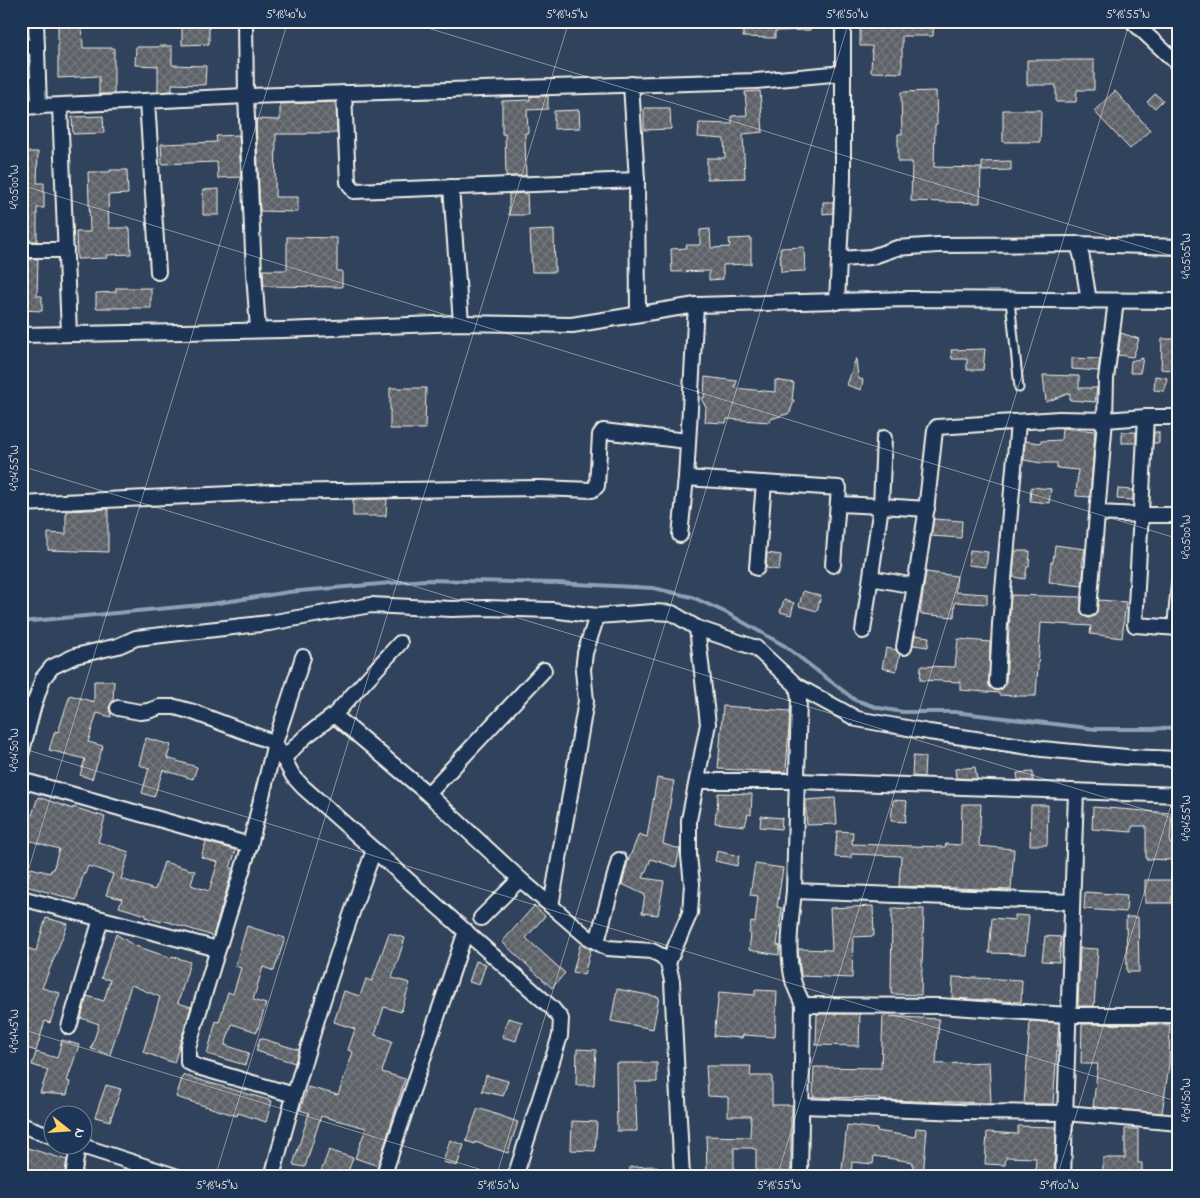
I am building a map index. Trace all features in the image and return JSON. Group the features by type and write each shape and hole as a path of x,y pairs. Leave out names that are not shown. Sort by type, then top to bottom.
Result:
{"street":[{"path":"36,21 40,107"},
{"path":"245,21 246,96 258,329"},
{"path":"838,302 843,178 842,73 844,21"},
{"path":"1132,21 1179,65"},
{"path":"21,47 37,46"},
{"path":"21,107 246,96 756,81 842,73"},
{"path":"631,84 637,180 638,313"},
{"path":"344,93 348,182 354,191 637,180"},
{"path":"147,101 158,272"},
{"path":"60,106 70,334"},
{"path":"452,187 461,323"},
{"path":"840,259 870,257 897,248 930,245 1078,244 1179,247"},
{"path":"1078,244 1089,301"},
{"path":"21,250 66,250"},
{"path":"21,335 283,330 461,323 572,324 696,305 908,299 1179,301"},
{"path":"1089,608 1105,420 1106,379 1116,301"},
{"path":"680,535 686,478 696,305"},
{"path":"1146,417 1135,625 1177,628 1179,584"},
{"path":"904,647 915,586 935,430 937,427 1059,419 1105,420 1179,417"},
{"path":"997,682 1000,624 1018,423"},
{"path":"21,504 271,492 532,488 592,490 596,486 600,435 603,431 687,441"},
{"path":"863,631 881,506 884,438"},
{"path":"686,478 839,488 833,565"},
{"path":"757,568 764,484"},
{"path":"839,504 926,509"},
{"path":"1098,512 1179,515"},
{"path":"871,578 915,586"},
{"path":"21,755 27,706 43,678 52,667 75,656 118,646 136,638 269,623 371,605 451,609 552,610 597,616 653,612 672,614 698,628 756,648 797,686 857,719 1042,749 1127,757 1179,759"},
{"path":"551,906 586,700 583,670 584,653 597,616"},
{"path":"668,963 690,913 692,884 689,856 689,820 708,724 698,628"},
{"path":"283,759 306,736 334,715 400,643"},
{"path":"294,1095 198,1067 188,1062 188,1047 250,845 275,743 303,658"},
{"path":"428,794 544,670"},
{"path":"797,686 799,699 798,781 790,962 793,982 803,1006 800,1177"},
{"path":"118,708 140,712 160,707 175,707 275,743 293,776 303,787 552,1008 561,1020 560,1036 515,1177"},
{"path":"334,715 428,794 520,879 586,936 607,948 652,951 662,956 668,963 672,981 682,1177"},
{"path":"21,780 250,845"},
{"path":"698,781 798,781 1179,795"},
{"path":"1063,1177 1076,792"},
{"path":"272,1177 294,1095 340,947 374,850"},
{"path":"597,942 620,860"},
{"path":"481,918 520,879"},
{"path":"794,891 1072,902"},
{"path":"21,898 218,949"},
{"path":"70,1027 101,919"},
{"path":"383,1177 466,931"},
{"path":"803,1006 940,1006 1068,1015 1179,1015"},
{"path":"802,1106 962,1112 1065,1113 1179,1123"},
{"path":"21,1125 42,1132"},
{"path":"92,1150 178,1177"},
{"path":"73,1177 78,1156"}],"lane":[{"path":"1010,300 1019,388"}],"building":[{"path":"58,21 82,21 83,48 114,48 114,94 99,94 99,76 58,78"},
{"path":"744,21 810,21 810,30 775,31 775,38 743,37"},
{"path":"860,21 934,21 933,36 902,36 902,73 871,72 872,46 860,46"},
{"path":"182,24 209,24 209,44 182,45"},
{"path":"172,46 172,65 206,66 205,85 172,84 172,91 158,92 158,66 135,65 136,47"},
{"path":"1027,60 1094,60 1094,90 1077,90 1076,102 1056,102 1056,85 1027,85"},
{"path":"21,75 29,75 30,98 21,98"},
{"path":"760,91 763,132 743,134 745,178 707,179 707,158 725,158 724,139 698,137 699,123 732,124 732,116 747,115 745,92"},
{"path":"936,91 937,124 935,125 934,167 981,168 980,203 911,201 912,162 898,162 898,134 902,134 901,92"},
{"path":"1115,91 1150,130 1130,149 1094,111"},
{"path":"1155,94 1163,100 1155,108 1147,102"},
{"path":"530,96 548,96 548,109 527,110 528,133 525,133 526,176 506,176 505,134 502,134 502,101 530,100"},
{"path":"336,102 337,133 276,134 275,197 298,197 298,212 260,211 256,119 280,120 280,104"},
{"path":"644,108 670,108 671,129 644,130"},
{"path":"579,110 580,128 554,129 554,111"},
{"path":"1003,110 1041,110 1040,142 1003,142"},
{"path":"103,116 104,133 73,134 72,117"},
{"path":"239,135 241,177 218,178 217,162 162,164 161,144 217,142 216,136"},
{"path":"21,152 38,152 37,183 44,183 44,208 37,208 37,241 21,241"},
{"path":"1011,161 1011,170 982,171 982,162"},
{"path":"110,170 127,170 128,194 108,195 109,228 130,228 131,254 107,255 108,258 77,259 76,232 90,232 88,172 110,172"},
{"path":"219,189 219,215 203,215 203,190"},
{"path":"527,193 528,215 509,215 509,194"},
{"path":"823,202 833,202 833,213 823,214"},
{"path":"710,229 711,248 730,247 729,239 751,238 751,264 723,265 723,279 709,280 709,271 672,272 671,249 687,248 686,245 700,245 700,230"},
{"path":"554,230 555,272 532,272 530,231"},
{"path":"287,237 337,238 337,271 342,271 342,287 264,286 263,270 287,270"},
{"path":"804,247 805,271 781,272 780,248"},
{"path":"21,259 38,259 37,296 42,296 42,311 21,310"},
{"path":"116,288 151,288 151,308 96,308 96,293 116,292"},
{"path":"1121,333 1139,339 1133,357 1118,355"},
{"path":"1162,339 1179,339 1179,371 1161,369"},
{"path":"985,349 983,370 967,370 967,359 952,359 951,350"},
{"path":"856,358 858,378 863,380 861,390 847,385"},
{"path":"1072,358 1100,359 1098,371 1072,369"},
{"path":"1143,358 1140,373 1130,373 1131,361"},
{"path":"1043,375 1079,376 1079,388 1097,388 1095,402 1070,400 1070,393 1046,402"},
{"path":"1155,376 1167,378 1164,391 1154,390"},
{"path":"705,377 737,381 735,388 775,392 775,380 794,383 792,400 794,400 790,413 771,419 770,422 727,419 726,423 705,422 706,408 701,398 704,398"},
{"path":"390,388 426,388 425,429 390,429"},
{"path":"1062,428 1095,431 1090,497 1076,496 1078,470 1057,468 1057,463 1024,460 1025,441 1041,443 1041,441 1061,440"},
{"path":"1122,432 1136,432 1136,443 1122,443"},
{"path":"1154,432 1159,432 1159,443 1153,443"},
{"path":"1031,487 1051,489 1049,503 1030,501"},
{"path":"1118,489 1133,490 1133,500 1117,499"},
{"path":"387,499 386,516 353,516 353,500"},
{"path":"108,509 108,552 48,550 48,533 66,534 66,511"},
{"path":"934,519 962,521 961,538 931,536"},
{"path":"1055,545 1085,549 1082,566 1084,566 1082,586 1049,582"},
{"path":"970,550 988,552 986,567 968,565"},
{"path":"1015,551 1030,551 1029,567 1027,567 1025,579 1013,577"},
{"path":"767,553 781,555 779,570 766,568"},
{"path":"926,572 957,576 955,592 987,594 987,604 955,602 954,617 920,614"},
{"path":"803,591 821,596 817,611 799,606"},
{"path":"1011,595 1081,597 1081,612 1089,618 1096,614 1099,600 1126,602 1122,638 1090,634 1091,626 1041,623 1036,696 999,695 999,693 960,690 960,682 920,680 921,666 955,667 958,639 990,642 989,686 996,691 1004,687 1006,682"},
{"path":"784,600 794,603 791,615 780,612"},
{"path":"915,635 929,637 928,647 913,645"},
{"path":"886,648 896,650 900,654 896,671 882,668"},
{"path":"94,681 114,681 113,701 109,707 111,717 97,713 88,742 103,746 92,779 80,775 85,759 49,750 55,731 58,732 70,695 94,702"},
{"path":"723,706 790,711 786,772 718,769"},
{"path":"146,738 171,745 167,758 197,767 193,779 163,770 154,797 142,793 149,768 139,765"},
{"path":"913,756 925,757 924,777 912,776"},
{"path":"975,767 977,779 956,778 955,769"},
{"path":"1033,772 1033,781 1018,780 1017,773"},
{"path":"657,778 674,781 663,844 680,849 676,867 651,859 643,878 664,881 658,915 642,913 645,895 622,884 628,861 639,834 647,837"},
{"path":"718,793 752,794 751,815 748,814 745,826 715,823"},
{"path":"38,797 105,817 98,842 129,852 121,879 155,890 164,862 195,871 191,885 209,891 218,862 201,857 206,842 236,850 230,868 233,868 213,936 162,920 161,922 146,917 146,915 119,907 122,899 106,895 113,874 88,866 76,900 26,886 31,868 50,873 53,870 59,849 24,839"},
{"path":"835,798 837,824 807,825 805,800"},
{"path":"893,800 907,801 905,822 891,821"},
{"path":"962,804 981,804 979,846 1014,849 1011,890 899,886 901,856 851,854 851,858 835,857 837,831 853,832 852,844 945,847 946,844 961,845"},
{"path":"1031,805 1048,805 1047,845 1030,845"},
{"path":"1093,807 1172,813 1170,844 1172,845 1172,860 1146,859 1146,826 1132,826 1132,832 1092,829"},
{"path":"761,816 782,818 781,829 760,827"},
{"path":"717,851 739,856 737,866 715,861"},
{"path":"755,864 783,868 777,907 782,908 777,945 780,946 779,955 749,950 751,934 749,933 751,922 755,923 758,896 750,895"},
{"path":"1145,880 1172,880 1172,903 1145,903"},
{"path":"1085,892 1127,895 1126,912 1084,909"},
{"path":"534,906 545,916 526,938 565,973 552,988 502,942"},
{"path":"873,906 874,936 853,937 852,978 801,976 798,949 832,950 830,908"},
{"path":"892,908 924,909 921,995 891,994"},
{"path":"1015,915 1029,916 1025,954 989,953 992,918 1015,920"},
{"path":"1126,917 1138,917 1139,972 1127,972"},
{"path":"46,918 68,924 42,988 60,993 50,1023 45,1021 36,1051 21,1046 21,991 24,981 21,980 21,946 36,951"},
{"path":"247,926 285,938 274,971 263,967 253,1000 266,1004 257,1032 232,1024 225,1045 249,1053 245,1065 207,1054 216,1021 219,1022 228,992 233,994 241,968 235,966"},
{"path":"389,933 405,938 392,978 410,983 401,1012 384,1007 375,1035 392,1041 382,1072 405,1079 378,1166 355,1158 366,1128 321,1116 305,1167 293,1165 309,1113 300,1110 308,1087 338,1095 353,1052 348,1050 355,1029 334,1022 344,991 360,996 366,979 372,981"},
{"path":"116,934 133,945 171,958 172,956 190,962 178,1003 191,1007 174,1063 143,1052 160,997 131,985 110,1055 91,1049 99,1024 81,1018 87,996 104,1001 110,980 101,978"},
{"path":"1045,936 1061,937 1059,962 1042,961"},
{"path":"580,945 591,949 584,975 573,972"},
{"path":"1080,948 1098,949 1094,1006 1078,1006"},
{"path":"476,961 486,964 479,985 469,982"},
{"path":"953,977 1022,980 1021,1002 952,998"},
{"path":"617,989 659,997 653,1029 611,1021"},
{"path":"755,990 777,991 775,1037 743,1035 742,1038 714,1036 719,992 755,995"},
{"path":"817,1014 860,1014 859,1046 816,1045"},
{"path":"883,1016 939,1019 936,1064 989,1062 991,1103 813,1097 814,1067 881,1068"},
{"path":"508,1018 522,1022 516,1041 502,1037"},
{"path":"1030,1021 1059,1023 1053,1104 1024,1104"},
{"path":"1082,1024 1170,1025 1169,1065 1162,1113 1093,1107 1098,1064 1081,1064"},
{"path":"260,1038 299,1050 295,1063 256,1051"},
{"path":"62,1040 79,1045 67,1081 70,1082 67,1095 40,1093 48,1070 32,1065 36,1052 57,1058"},
{"path":"577,1049 596,1050 594,1085 576,1085"},
{"path":"616,1063 657,1063 657,1082 635,1082 637,1131 617,1131"},
{"path":"706,1066 751,1066 750,1076 772,1076 772,1105 792,1105 791,1172 756,1171 756,1149 753,1148 734,1148 734,1171 707,1171 706,1136 750,1137 751,1116 728,1116 728,1097 708,1096"},
{"path":"183,1075 272,1101 266,1122 238,1113 237,1116 176,1097"},
{"path":"486,1075 508,1081 503,1096 482,1091"},
{"path":"106,1085 121,1089 110,1121 95,1117"},
{"path":"478,1108 518,1122 508,1153 475,1142 475,1144 466,1141"},
{"path":"572,1121 597,1122 595,1151 571,1150"},
{"path":"847,1125 915,1137 916,1128 927,1129 923,1177 912,1177 913,1162 874,1156 873,1164 852,1162 851,1177 841,1177"},
{"path":"1018,1126 1056,1127 1054,1177 1035,1177 1036,1158 1006,1157 1005,1165 985,1164 987,1132 1018,1134"},
{"path":"1125,1129 1138,1129 1138,1163 1142,1163 1142,1177 1103,1177 1103,1158 1125,1158"},
{"path":"450,1140 464,1145 457,1166 443,1162"},
{"path":"21,1146 42,1152 42,1156 54,1156 67,1160 64,1177 21,1170"},
{"path":"329,1150 353,1158 346,1177 319,1177"},
{"path":"657,1166 658,1177 630,1177 630,1167"}],"waterway":[{"path":"21,622 211,604 289,592 425,580 557,583 653,588 692,597 727,613 785,646 855,700 879,708 903,712 954,712 1096,729 1179,727"}]}
